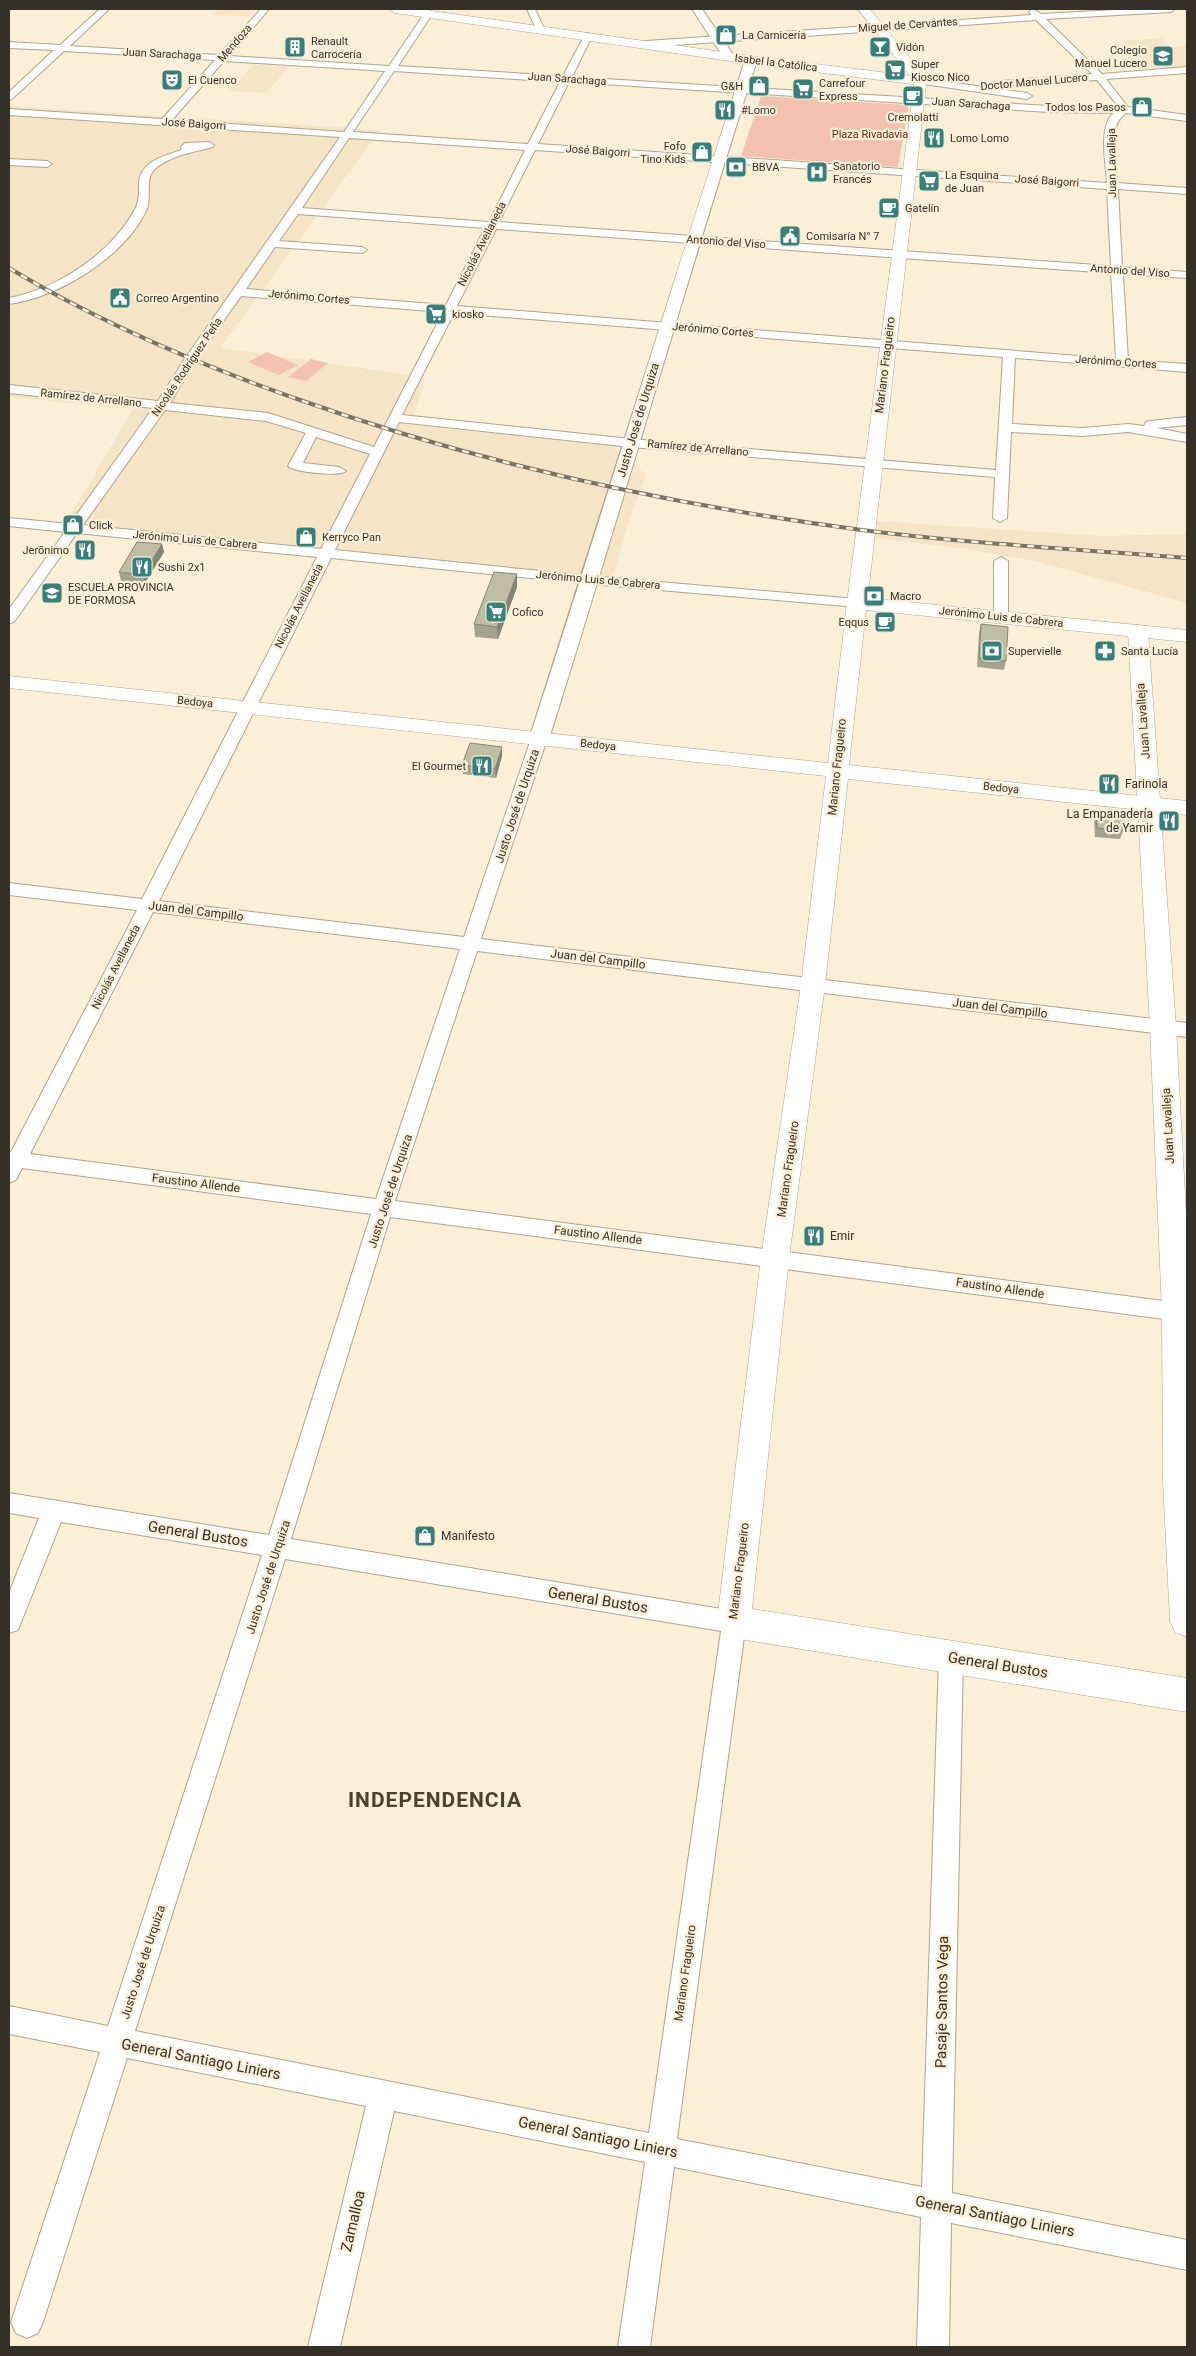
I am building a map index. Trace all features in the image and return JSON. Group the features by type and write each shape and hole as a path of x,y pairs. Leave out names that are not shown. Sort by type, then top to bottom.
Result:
{"main road":[{"name":"Isabel la Católica","path":"395,9 751,60 920,81"},
{"path":"864,9 920,81"},
{"name":"Mariano Fragueiro","path":"734,1622 775,1258 814,985 837,770 920,81"},
{"name":"Jerónimo Luis de Cabrera","path":"857,603 1187,636"},
{"name":"Juan Lavalleja","path":"1138,631 1149,804 1175,1029 1182,1313 1179,1481 1187,1621"},
{"name":"Bedoya","path":"9,682 1187,808"},
{"name":"General Bustos","path":"734,1622 1187,1695"}],"street":[{"path":"9,96 105,9"},
{"name":"Mendoza","path":"165,122 265,9"},
{"path":"531,9 540,29"},
{"path":"696,9 728,56"},
{"path":"1030,9 1098,76 1123,104 1124,110"},
{"name":"Miguel de Cervantes","path":"646,44 878,27 1171,9"},
{"name":"Nicolás Rodríguez Peña","path":"9,618 162,405 190,360 295,211 429,14"},
{"name":"Nicolás Avellaneda","path":"11,1165 148,906 588,36"},
{"name":"Juan Sarachaga","path":"9,45 919,101 1045,101 1076,111 1124,110"},
{"name":"Justo José de Urquiza","path":"27,2322 278,1547 383,1207 472,944 590,580 666,326 751,60"},
{"name":"Doctor Manuel Lucero","path":"971,88 1187,70"},
{"name":"Isabel la Católica","path":"920,81 1045,101 1187,118"},
{"name":"Juan Lavalleja","path":"1122,362 1109,129 1114,117 1124,110"},
{"path":"1076,111 1100,118 1109,129"},
{"name":"José Baigorri","path":"9,112 1187,191"},
{"path":"9,301 43,292 89,265 116,242 140,212 146,197 145,176 151,167 158,162 187,151"},
{"path":"9,162 47,164"},
{"name":"Antonio del Viso","path":"295,211 1187,275"},
{"path":"272,244 362,250"},
{"name":"Jerónimo Cortes","path":"238,292 1187,368"},
{"path":"1000,518 1007,428 1009,354"},
{"name":"Ramírez de Arrellano","path":"9,389 268,417 377,452"},
{"name":"Ramírez de Arrellano","path":"394,418 631,443 1002,474"},
{"path":"1007,428 1083,432 1187,421"},
{"path":"1128,428 1187,438"},
{"path":"313,431 295,466 339,471"},
{"name":"Jerónimo Luis de Cabrera","path":"9,522 326,552 590,580 857,603"},
{"path":"1001,562 1001,618"},
{"name":"Juan del Campillo","path":"9,889 1175,1029"},
{"name":"Faustino Allende","path":"11,1165 383,1207 1182,1313"},
{"name":"General Bustos","path":"9,1503 734,1622"},
{"path":"9,1622 54,1511"},
{"name":"Mariano Fragueiro","path":"634,2347 734,1622"},
{"name":"Pasaje Santos Vega","path":"933,2347 951,1657"},
{"name":"General Santiago Liniers","path":"9,2020 1187,2255"},
{"name":"Zamalloa","path":"324,2347 383,2095"}],"shaded area":[{"path":"218,9 255,9 249,16 213,15"},
{"name":"Colegio Manuel Lucero","path":"1161,38 1171,47 1187,46 1187,66 1153,68 1123,41"},
{"path":"253,65 290,66 266,93 229,91"},
{"path":"9,106 380,130 220,348 425,377 412,425 613,445 646,475 633,509 611,582 62,530 133,409 9,397"},
{"path":"877,521 1102,536 1187,534 1187,603 1035,561 961,548 874,538"}],"green space":[{"name":"Plaza Rivadavia","path":"761,96 909,105 898,167 741,156"},
{"path":"267,352 298,365 279,375 248,362"},
{"path":"311,359 328,363 306,381 288,377"}],"building":[{"path":"137,542 162,544 143,575 119,572"},
{"path":"494,572 517,574 497,627 474,624"},
{"name":"Supervielle","path":"981,624 1008,627 1006,661 979,658"},
{"path":"470,743 502,747 495,769 462,765"},
{"path":"1096,811 1122,813 1123,831 1097,828"}],"railway":[{"path":"9,268 115,325 225,372 368,423 507,463 648,495 790,520 903,535 984,543 1187,558"}],"place":[{"name":"La Carnicería","path":"726,35"},
{"name":"Renault Carrocería","path":"295,47"},
{"name":"Vidón","path":"880,47"},
{"name":"Colegio Manuel Lucero","path":"1163,56"},
{"name":"Super Kiosco Nico","path":"895,70"},
{"name":"El Cuenco","path":"172,80"},
{"name":"G&H","path":"759,86"},
{"name":"Carrefour Express","path":"803,89"},
{"name":"Cremolatti","path":"913,96"},
{"name":"Todos los Pasos","path":"1142,107"},
{"name":"#Lomo","path":"725,110"},
{"name":"Lomo Lomo","path":"934,138"},
{"name":"Fofo Tino Kids","path":"702,152"},
{"name":"BBVA","path":"736,167"},
{"name":"Sanatorio Francés","path":"817,172"},
{"name":"La Esquina de Juan","path":"929,181"},
{"name":"Gatelín","path":"889,208"},
{"name":"Comisaría N° 7","path":"790,236"},
{"name":"Correo Argentino","path":"120,298"},
{"name":"kiosko","path":"436,314"},
{"name":"Click","path":"73,525"},
{"name":"Kerryco Pan","path":"306,537"},
{"name":"Jerōnimo","path":"85,550"},
{"name":"Sushi 2x1","path":"142,567"},
{"name":"ESCUELA PROVINCIA DE FORMOSA","path":"52,593"},
{"name":"Macro","path":"874,596"},
{"name":"Cofico","path":"496,612"},
{"name":"Eqqus","path":"885,622"},
{"name":"Supervielle","path":"992,651"},
{"name":"Santa Lucía","path":"1105,651"},
{"name":"El Gourmet","path":"482,766"},
{"name":"Farinola","path":"1109,784"},
{"name":"La Empanadería de Yamir","path":"1169,821"},
{"name":"Emir","path":"814,1236"},
{"name":"Manifesto","path":"425,1536"}],"district":[{"name":"INDEPENDENCIA","path":"435,1800"}]}
